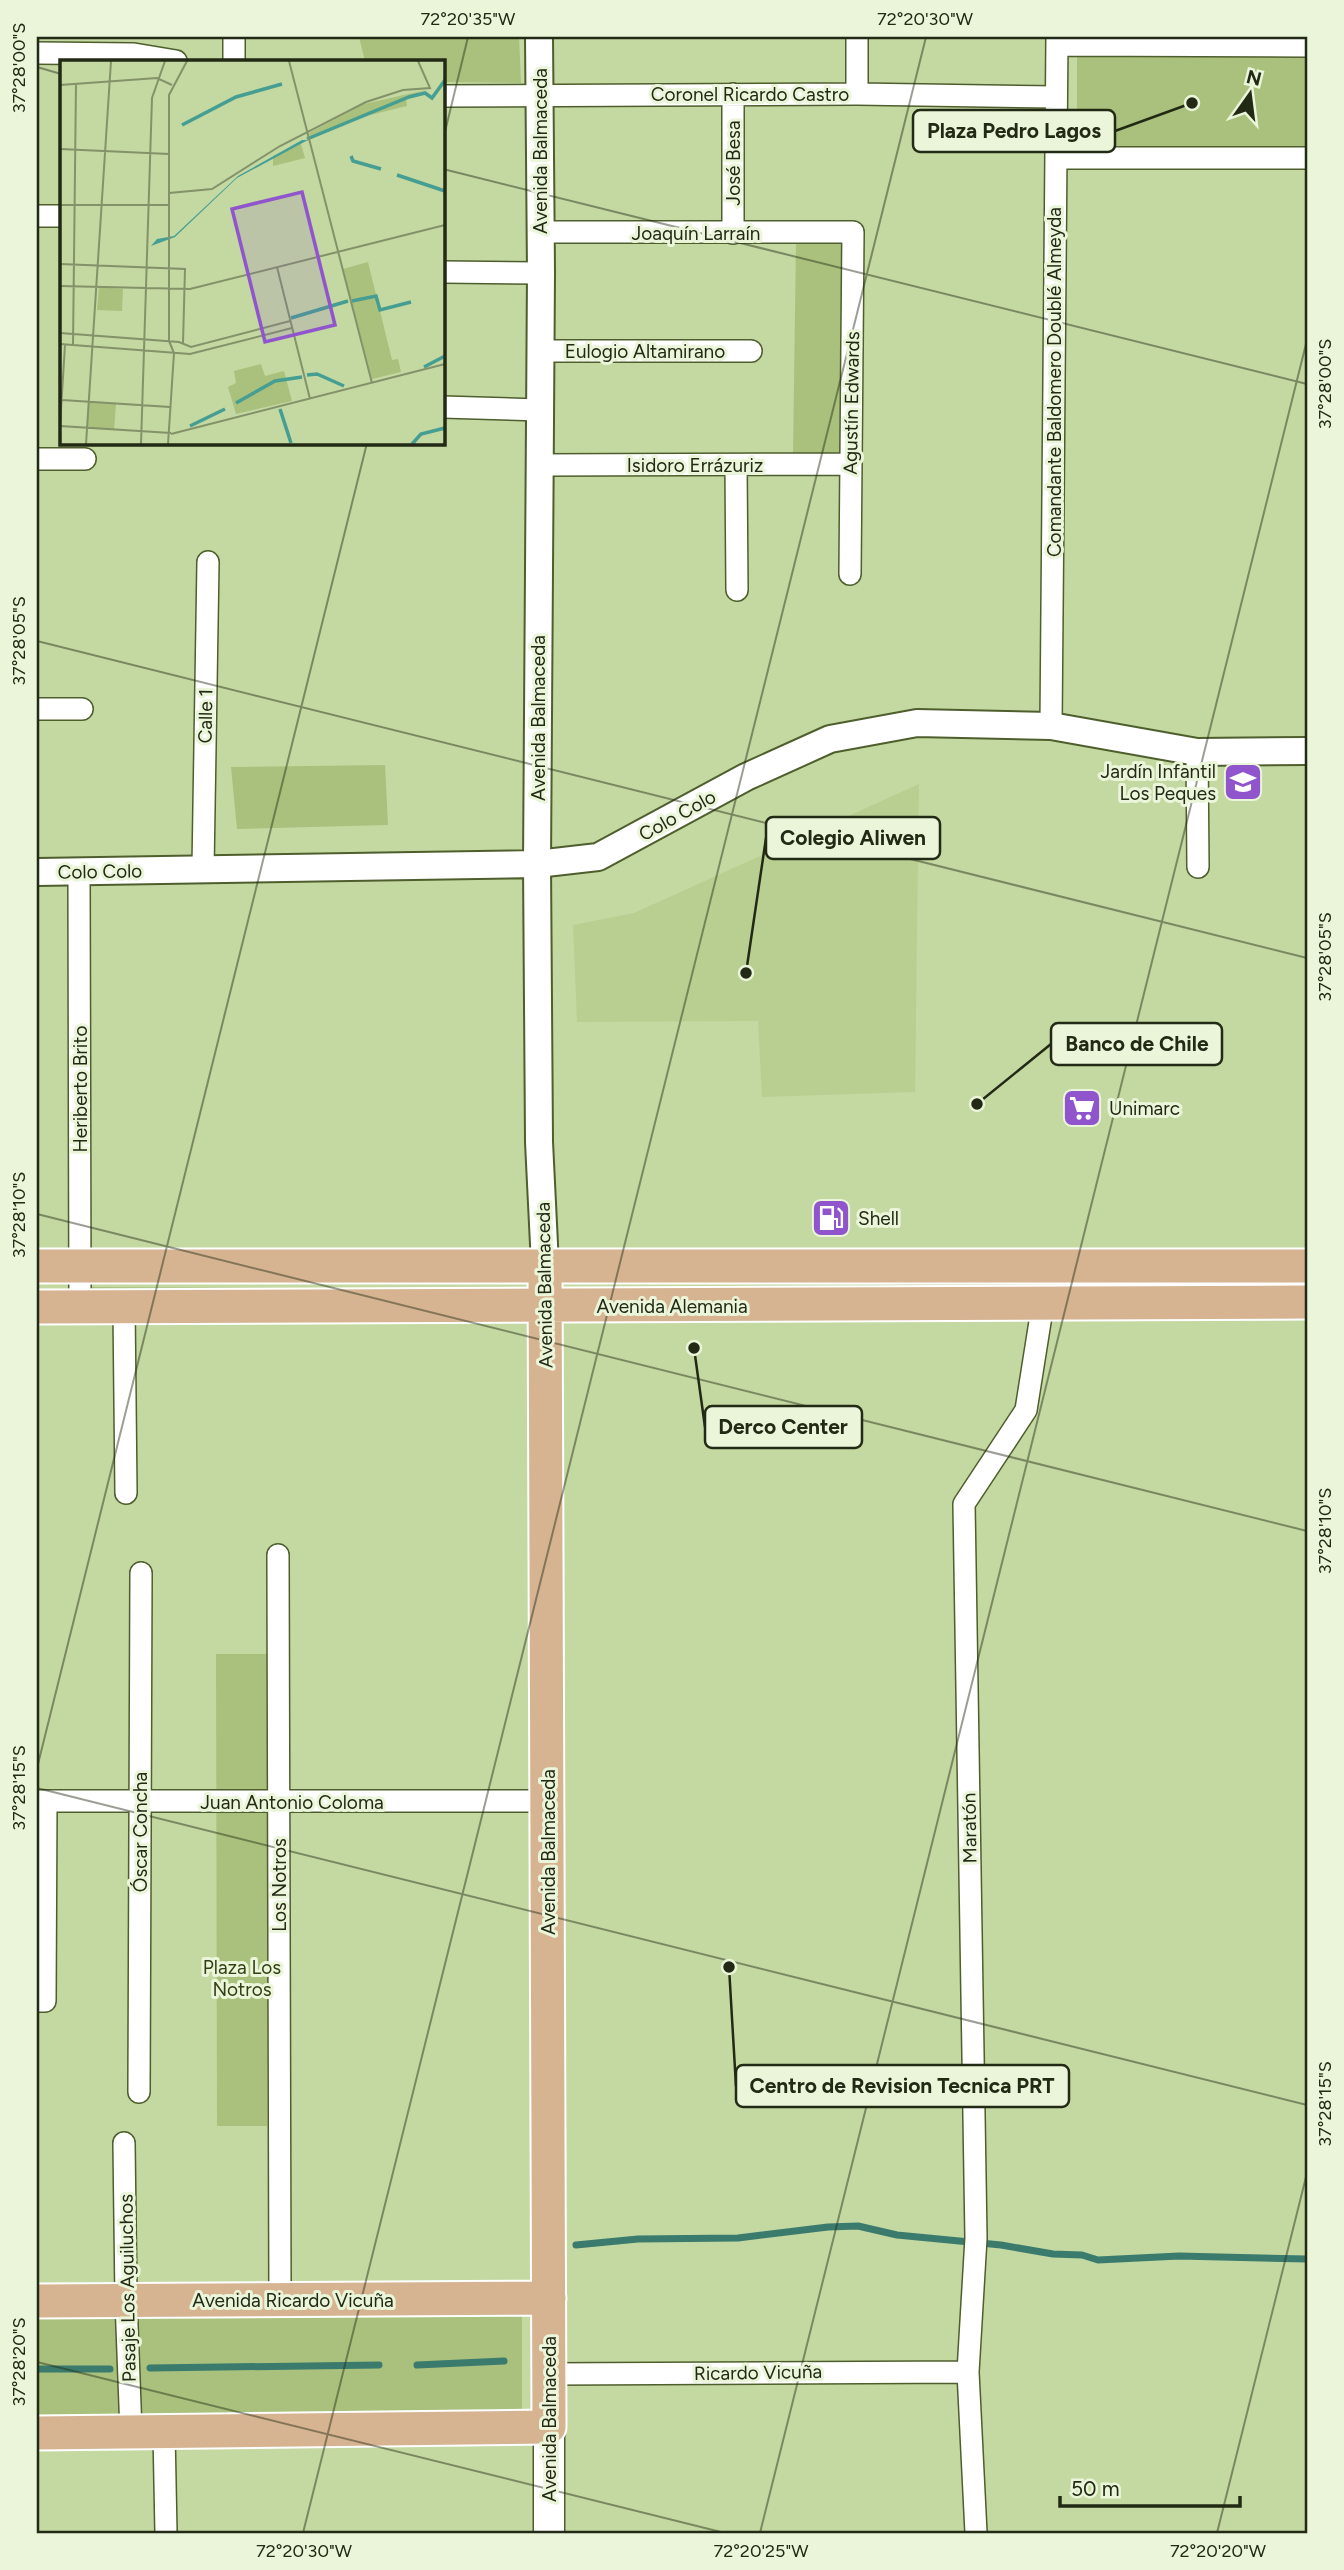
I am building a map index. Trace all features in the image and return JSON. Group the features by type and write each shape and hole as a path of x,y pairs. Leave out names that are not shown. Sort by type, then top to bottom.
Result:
{"main road":[{"name":"Avenida Balmaceda","path":"545,1265 550,2533"},
{"name":"Avenida Alemania","path":"37,1266 1307,1266"},
{"name":"Avenida Alemania","path":"37,1307 546,1307 1307,1301"},
{"name":"Avenida Ricardo Vicuña","path":"37,2301 549,2298"},
{"path":"37,2433 549,2427"}],"street":[{"path":"234,37 234,60"},
{"name":"Avenida Balmaceda","path":"539,37 541,273 537,864 539,1142 545,1265"},
{"path":"857,37 857,94"},
{"path":"1057,41 1307,46"},
{"name":"Comandante Baldomero Doublé Almeyda","path":"1051,726 1057,41"},
{"path":"37,53 134,54 170,60"},
{"name":"José Besa","path":"733,94 733,233"},
{"name":"Coronel Ricardo Castro","path":"444,96 857,94 1056,97"},
{"path":"1056,158 1307,158"},
{"path":"37,216 60,216"},
{"name":"Joaquín Larraín","path":"540,232 853,232"},
{"name":"Agustín Edwards","path":"850,574 853,232"},
{"path":"444,272 541,273"},
{"name":"Eulogio Altamirano","path":"540,351 751,351"},
{"path":"444,407 540,410"},
{"path":"37,459 85,459"},
{"name":"Isidoro Errázuriz","path":"539,465 850,464"},
{"path":"736,465 737,590"},
{"name":"Calle 1","path":"203,869 208,562"},
{"path":"37,709 82,709"},
{"name":"Colo Colo","path":"37,872 537,864 598,857 746,777 830,739 917,723 1051,726 1197,752 1307,751"},
{"path":"1197,752 1198,867"},
{"name":"Heriberto Brito","path":"79,871 80,1308"},
{"name":"Maratón","path":"976,2533 968,2372 976,2238 964,1504 1026,1410 1043,1303"},
{"path":"124,1307 126,1493"},
{"name":"Los Notros","path":"278,1555 280,2300"},
{"name":"Óscar Concha","path":"139,2092 141,1573"},
{"path":"41,1801 41,2001"},
{"name":"Juan Antonio Coloma","path":"41,1801 548,1801"},
{"name":"Pasaje Los Aguiluchos","path":"124,2143 131,2432"},
{"name":"Ricardo Vicuña","path":"549,2374 968,2372"},
{"path":"164,2432 166,2533"}],"shaded area":[{"path":"919,784 915,1092 762,1097 758,1021 577,1022 573,925 634,913"}],"green space":[{"path":"359,37 519,37 521,83 444,82 444,60 365,60"},
{"path":"1077,57 1307,57 1307,150 1077,150"},
{"path":"843,241 841,453 793,454 796,243"},
{"path":"385,765 388,825 237,829 231,767"},
{"path":"88,1287 415,1289 88,1294"},
{"name":"Plaza Los Notros","path":"216,1654 270,1654 267,2126 217,2126"},
{"path":"522,2303 522,2423 37,2429 37,2310"}],"waterway":[{"path":"576,2245 638,2239 738,2238 858,2226 897,2235 1001,2245 1053,2254 1082,2255 1098,2260 1179,2256 1307,2259"},
{"path":"417,2365 504,2361"},
{"path":"150,2368 379,2365"},
{"path":"37,2369 110,2369"}],"place":[{"name":"Plaza Pedro Lagos","path":"1192,103"},
{"name":"Jardín Infantil Los Peques","path":"1243,782"},
{"name":"Colegio Aliwen","path":"746,973"},
{"name":"Banco de Chile","path":"977,1104"},
{"name":"Unimarc","path":"1082,1108"},
{"name":"Shell","path":"831,1218"},
{"name":"Derco Center","path":"694,1348"},
{"name":"Centro de Revision Tecnica PRT","path":"729,1967"}]}
